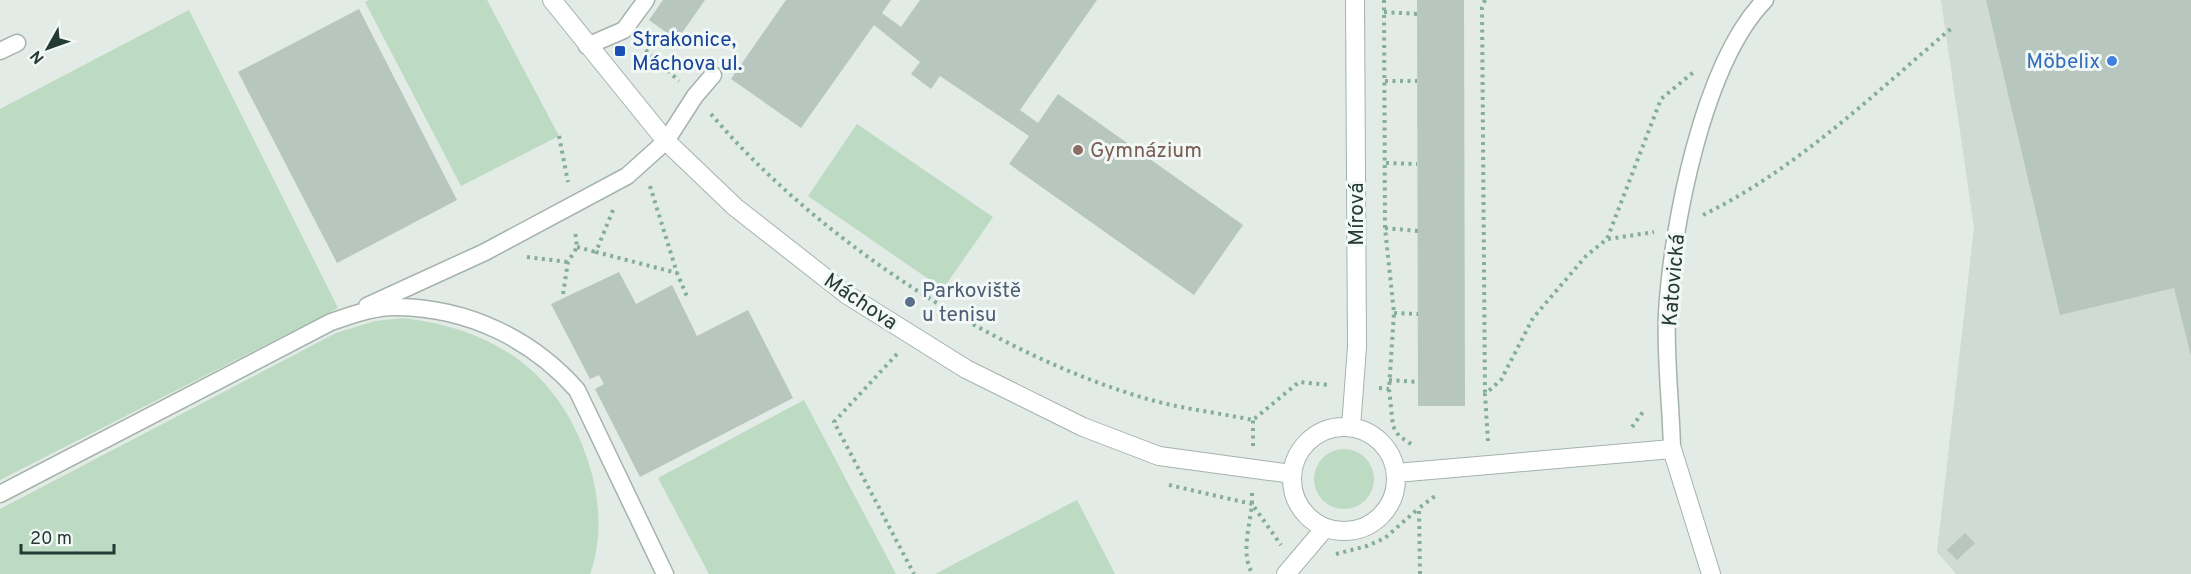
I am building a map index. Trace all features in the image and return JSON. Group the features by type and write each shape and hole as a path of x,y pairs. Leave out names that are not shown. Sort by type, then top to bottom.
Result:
{"street":[{"name":"Máchova","path":"552,0 666,141 735,207 846,294 966,369 1083,428 1159,456 1292,474"},
{"name":"Mírová","path":"1351,427 1357,347 1355,0"},
{"path":"1351,427 1372,435 1392,458 1396,474 1392,499 1376,520 1351,531 1325,528 1307,516 1300,507 1293,491 1292,474 1298,453 1309,440 1329,429 1351,427"},
{"path":"1396,474 1672,449"},
{"name":"Katovická","path":"1672,449 1711,574"},
{"path":"1287,574 1325,528"}],"lane":[{"path":"587,46 624,30 646,0"},
{"name":"Katovická","path":"1672,449 1667,313 1678,228 1694,150 1716,81 1752,14 1765,0"},
{"path":"0,51 17,43"},
{"path":"0,494 331,322 485,252 627,176 666,141 695,96 713,75"},
{"path":"331,322 365,311 397,307 452,314 499,330 557,368 578,390 665,574"}],"path":[{"path":"1384,0 1385,228 1394,313 1389,380 1393,426 1399,436 1418,449"},
{"path":"1485,0 1482,8 1485,394 1488,445 1499,444"},
{"path":"1384,12 1417,14"},
{"path":"1678,228 1741,197 1808,148 1954,26"},
{"path":"624,30 695,96 734,141 833,232 940,304 1034,356 1091,380 1152,400 1253,420 1299,382 1355,387"},
{"path":"1607,239 1661,99 1702,64 1699,74"},
{"path":"1385,81 1417,81"},
{"path":"643,162 676,273 688,299"},
{"path":"1386,163 1417,164"},
{"path":"596,252 627,176"},
{"path":"1385,228 1418,231"},
{"path":"1485,394 1501,380 1533,318 1586,256 1607,239 1657,231 1655,242"},
{"path":"577,247 676,273"},
{"path":"563,294 568,262"},
{"path":"1394,313 1418,314"},
{"path":"914,336 834,422 914,574"},
{"path":"1389,380 1418,382"},
{"path":"1628,430 1642,416 1648,403"},
{"path":"1420,574 1419,508 1434,496 1444,492 1443,469"}],"shaded area":[{"path":"1941,0 2191,0 2191,574 1956,574 1937,552 1974,228"}],"green space":[{"path":"369,0 487,0 559,136 461,186 365,2"},
{"path":"189,10 338,308 0,480 0,109"},
{"path":"857,124 993,217 943,289 808,196"},
{"path":"404,318 467,332 495,345 519,360 541,380 560,403 576,430 588,461 595,489 598,532 590,574 0,574 0,509 336,333 375,321"},
{"path":"804,400 896,574 709,574 658,478"},
{"path":"1338,449 1350,449 1361,454 1369,462 1374,479 1372,491 1361,504 1350,509 1338,509 1327,504 1319,496 1314,485 1314,473 1319,462 1327,454"},
{"path":"1077,500 1115,574 935,574"}],"building":[{"path":"663,0 705,0 677,40 649,20"},
{"name":"Gymnázium","path":"786,0 891,0 882,13 901,27 920,0 1097,0 1020,110 1038,123 1058,94 1243,225 1194,295 1009,164 1029,136 940,76 931,89 911,74 920,62 874,25 801,128 731,79"},
{"path":"1417,0 1464,0 1465,406 1418,406"},
{"path":"1986,0 2191,0 2191,356 2174,288 2060,315"},
{"path":"359,9 457,200 337,263 238,72"},
{"path":"619,272 636,304 672,285 697,336 748,310 793,398 640,477 595,389 604,384 599,375 590,379 551,304"},
{"path":"1965,533 1975,543 1957,560 1947,550"}],"place":[{"name":"Strakonice, Máchova ul.","path":"620,51"},
{"name":"Möbelix","path":"2112,61"},
{"name":"Gymnázium","path":"1078,150"},
{"name":"Parkoviště u tenisu","path":"910,302"}]}
